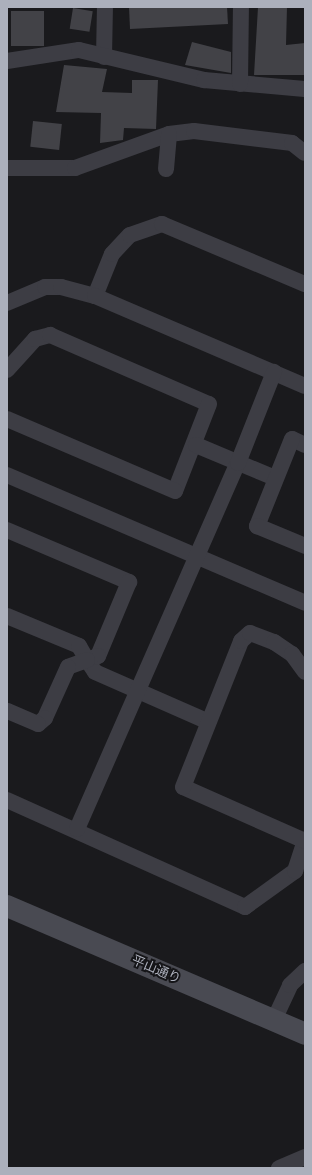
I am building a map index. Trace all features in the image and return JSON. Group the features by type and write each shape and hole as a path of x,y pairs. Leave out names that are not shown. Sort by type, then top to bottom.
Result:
{"main road":[{"name":"平山通り","path":"7,906 305,1034"}],"street":[{"path":"104,57 105,7"},
{"path":"240,84 242,7"},
{"path":"7,61 79,50 204,80 305,89"},
{"path":"7,168 75,168 169,134 194,131 292,143 305,153"},
{"path":"166,169 169,134"},
{"path":"95,296 112,254 130,235 163,218 305,284"},
{"path":"7,303 45,287 61,287 95,296 305,386"},
{"path":"7,370 35,339 50,335 209,404 196,445 175,491 7,419"},
{"path":"77,829 196,555 238,463 274,372"},
{"path":"305,445 292,439 274,478 257,526 305,546"},
{"path":"196,445 274,478"},
{"path":"7,474 305,603"},
{"path":"7,530 129,582 98,656 68,667 45,718 38,724 7,711"},
{"path":"7,616 79,646 86,660 95,672 136,692 209,722"},
{"path":"7,800 77,829 246,907 295,871 305,840 183,787 241,641 250,633 292,654 305,672"},
{"path":"274,1020 290,985 305,971"},
{"path":"278,1168 305,1157"}],"building":[{"path":"129,7 227,7 228,24 130,29"},
{"path":"258,7 287,7 286,45 305,43 305,75 254,75"},
{"path":"73,8 93,11 89,32 70,29"},
{"path":"11,11 44,11 44,46 11,46"},
{"path":"192,42 231,52 231,73 185,65"},
{"path":"64,65 107,69 102,92 132,93 132,80 158,80 156,129 124,128 123,140 100,143 101,113 56,112"},
{"path":"33,121 62,124 59,150 30,147"}]}
